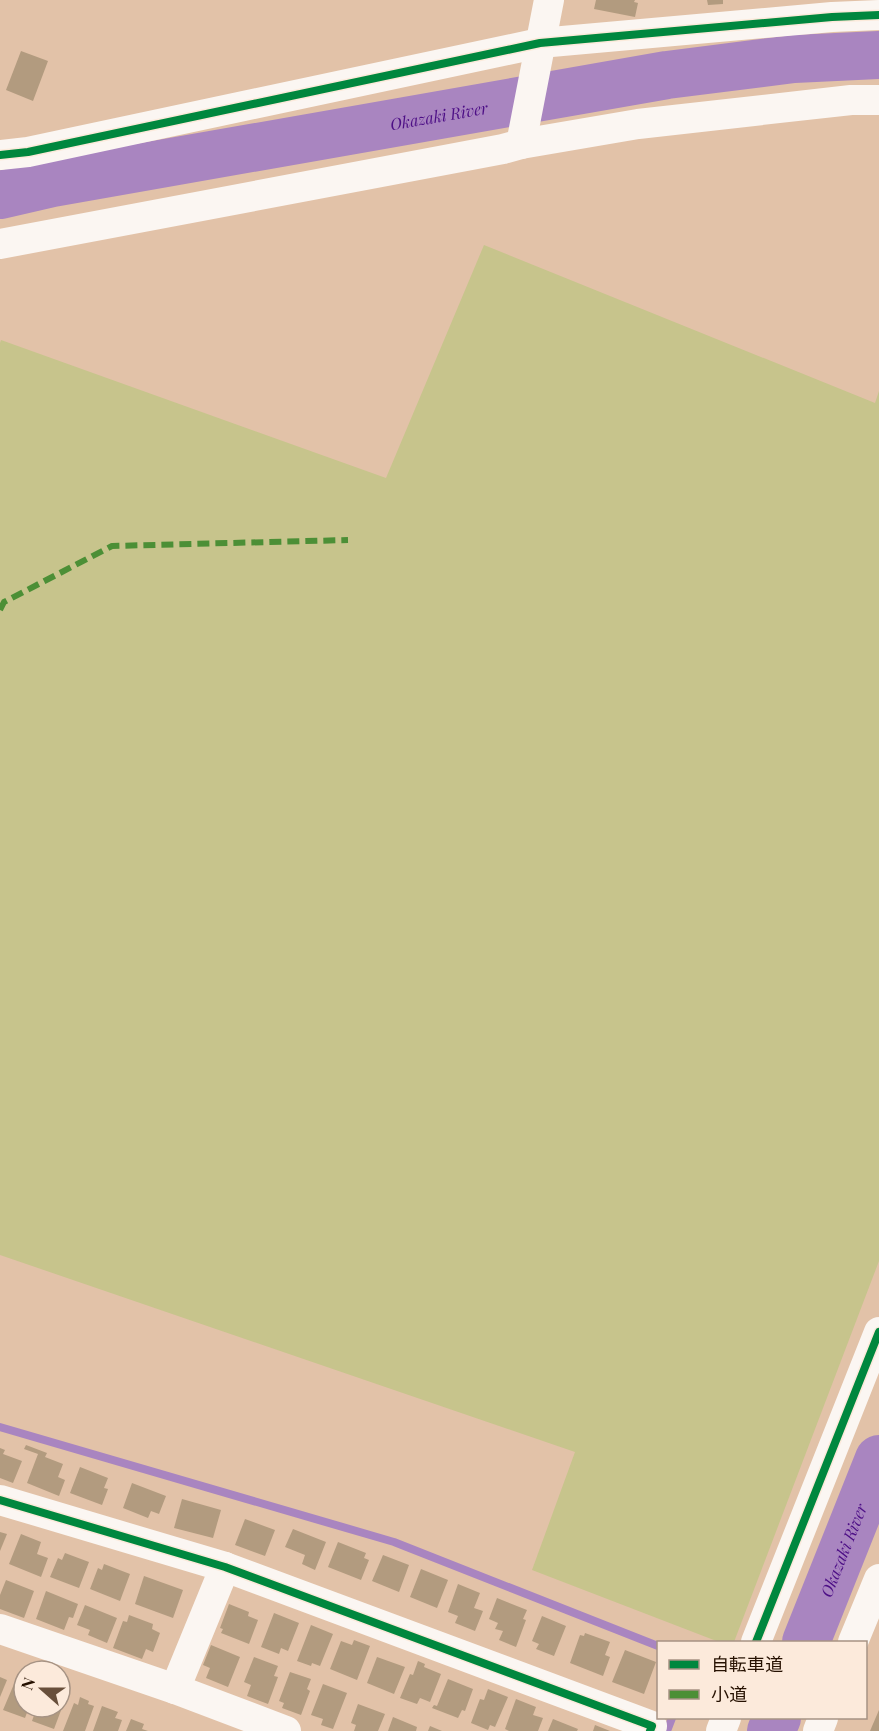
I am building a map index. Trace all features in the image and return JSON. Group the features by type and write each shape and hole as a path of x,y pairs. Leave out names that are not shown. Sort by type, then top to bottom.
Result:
{"street":[{"path":"521,140 549,0"},
{"path":"0,155 40,150 540,43 820,18 879,15"},
{"path":"0,244 468,155 521,140 638,124 851,100 879,100"},
{"path":"756,1641 879,1332"},
{"path":"0,1500 225,1567 652,1726 650,1731"},
{"path":"175,1689 225,1567"},
{"path":"854,1641 879,1579"},
{"path":"0,1629 175,1689 286,1731"}],"shaded area":[{"path":"484,245 875,403 879,391 879,1261 734,1641 716,1641 532,1570 575,1452 0,1255 1,340 386,478"}],"building":[{"path":"596,0 635,0 634,2 638,3 635,17 594,9"},
{"path":"707,0 723,0 723,4 708,5"},
{"path":"21,51 48,61 33,101 6,90"},
{"path":"26,1445 47,1453 45,1457 63,1464 58,1477 65,1480 59,1496 27,1483 38,1454 24,1449"},
{"path":"0,1448 5,1450 3,1454 22,1461 13,1483 0,1478"},
{"path":"80,1467 108,1478 104,1488 108,1489 102,1505 70,1493"},
{"path":"132,1483 166,1496 159,1514 151,1511 148,1518 123,1508"},
{"path":"182,1499 221,1510 213,1538 174,1528"},
{"path":"245,1519 275,1530 265,1556 235,1545"},
{"path":"293,1529 326,1542 315,1570 302,1564 305,1555 285,1547"},
{"path":"0,1532 7,1534 0,1551"},
{"path":"21,1534 41,1542 37,1554 48,1558 41,1577 9,1564"},
{"path":"338,1542 366,1553 364,1558 369,1560 361,1580 328,1567"},
{"path":"65,1553 89,1562 79,1588 50,1577 58,1558 62,1560"},
{"path":"383,1555 409,1565 399,1592 372,1581"},
{"path":"104,1564 130,1574 120,1601 90,1589 98,1568 102,1570"},
{"path":"421,1569 448,1580 437,1608 410,1597"},
{"path":"144,1576 183,1590 173,1618 135,1604"},
{"path":"6,1580 34,1591 24,1618 0,1609 0,1595"},
{"path":"458,1584 480,1593 474,1608 483,1611 475,1631 455,1623 458,1616 448,1612"},
{"path":"46,1591 78,1604 73,1618 69,1617 64,1630 36,1619"},
{"path":"497,1598 527,1610 523,1619 526,1620 516,1647 499,1640 503,1631 495,1629 498,1623 489,1619"},
{"path":"229,1604 249,1612 248,1616 258,1620 249,1644 221,1633 223,1629 220,1628"},
{"path":"85,1605 117,1618 107,1643 88,1635 90,1630 77,1625"},
{"path":"274,1613 299,1623 288,1651 281,1648 279,1654 261,1647"},
{"path":"129,1615 153,1624 152,1629 160,1633 153,1652 146,1649 142,1659 113,1648 123,1621 127,1622"},
{"path":"542,1616 566,1626 554,1656 536,1649 539,1644 532,1641"},
{"path":"311,1625 333,1634 320,1666 312,1663 311,1666 297,1661"},
{"path":"585,1633 610,1642 605,1655 610,1657 603,1676 570,1663 580,1635 584,1636"},
{"path":"354,1640 370,1646 357,1680 330,1669 341,1641 352,1645"},
{"path":"211,1645 240,1657 228,1687 206,1678 210,1668 203,1665"},
{"path":"625,1650 656,1662 644,1694 612,1682"},
{"path":"254,1657 278,1666 274,1676 278,1677 268,1704 247,1696 251,1685 244,1682"},
{"path":"377,1657 405,1667 394,1694 367,1683"},
{"path":"418,1661 425,1664 424,1667 441,1674 430,1702 420,1698 417,1704 400,1698"},
{"path":"290,1672 311,1679 307,1689 310,1691 301,1715 282,1708 284,1703 279,1701"},
{"path":"0,1677 7,1680 0,1697"},
{"path":"448,1679 473,1689 465,1711 462,1710 458,1718 432,1708 434,1705 437,1706"},
{"path":"323,1684 347,1693 333,1729 321,1725 323,1719 311,1715"},
{"path":"12,1689 12,1713 3,1710"},
{"path":"488,1689 508,1697 495,1727 490,1725 488,1730 471,1723 480,1699 484,1700"},
{"path":"80,1697 94,1706 85,1731 63,1731 68,1719 72,1719 74,1703 78,1705"},
{"path":"516,1699 536,1707 533,1715 543,1718 538,1731 505,1729"},
{"path":"358,1704 385,1714 378,1731 354,1731 356,1725 351,1723"},
{"path":"102,1706 118,1712 115,1718 122,1720 118,1731 93,1731"},
{"path":"879,1710 879,1731 870,1731"},
{"path":"393,1717 417,1727 416,1731 388,1731"},
{"path":"33,1719 58,1719 54,1729 32,1721"},
{"path":"131,1719 144,1724 142,1729 148,1731 126,1731"},
{"path":"553,1719 578,1729 577,1731 548,1731"},
{"path":"595,1725 610,1731 593,1731"},
{"path":"430,1726 442,1731 428,1731"}],"waterway":[{"name":"Okazaki River","path":"0,195 52,183 667,75 794,59 879,55"},
{"path":"0,1427 394,1542 657,1646"},
{"name":"Okazaki River","path":"806,1641 879,1459"},
{"path":"667,1731 672,1719"},
{"name":"Okazaki River","path":"771,1731 777,1719"}],"marked path":[{"path":"0,610 4,602 112,546 348,540"}],"cycle path":[{"path":"0,155 28,152 540,43 832,17 879,15"},
{"path":"756,1641 879,1332"},
{"path":"0,1500 225,1567 652,1726 650,1731"}]}
